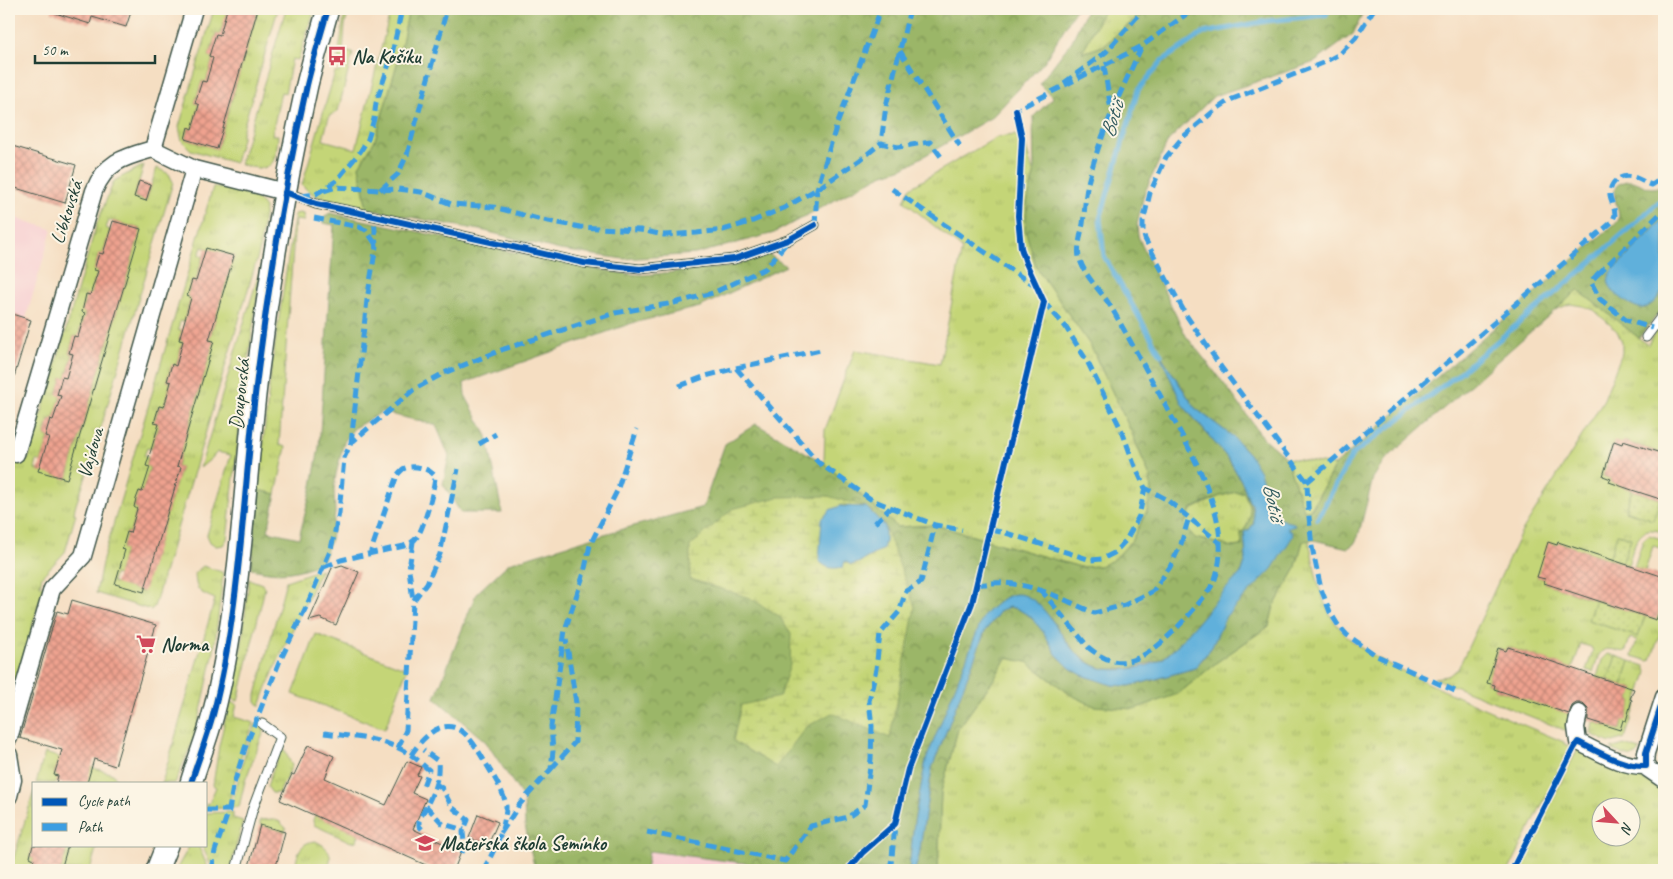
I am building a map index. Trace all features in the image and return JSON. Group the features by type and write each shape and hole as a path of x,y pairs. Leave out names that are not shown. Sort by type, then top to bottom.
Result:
{"street":[{"path":"194,9 153,149 194,169 285,192"},
{"name":"Doupovská","path":"191,782 214,715 232,620 258,371 285,192 308,84 328,9"},
{"name":"Libkovská","path":"16,454 98,181 106,170 120,159 153,149"},
{"name":"Vajdova","path":"9,738 52,589 83,556 194,169"},
{"path":"1664,697 1659,733 1646,754 1646,766 1652,773 1664,780"},
{"path":"1579,713 1576,728 1578,742 1627,764 1646,766"},
{"path":"9,755 14,780 9,796"},
{"path":"157,870 167,846"}],"lane":[{"path":"285,192 316,204 584,263 640,269 734,259 788,240 815,225"},
{"path":"1646,336 1664,312"},
{"path":"236,870 252,811 280,737 262,724"}],"shaded area":[{"path":"9,216 52,229 26,318 31,320 9,395"},
{"path":"649,850 783,868 783,870 646,870"}],"green space":[{"path":"214,9 227,11 220,35 216,34 209,56 213,58 206,82 202,81 195,103 199,105 192,129 188,128 185,139 217,149 258,9 278,9 242,132 235,163 191,150 182,141 179,127"},
{"path":"286,9 315,9 298,60 292,59 285,93 281,92 272,135 278,135 274,160 266,167 251,167 240,164"},
{"path":"345,9 349,9 345,25 343,51 353,53 338,111 329,116 323,140 356,149 391,9 409,9 399,57 375,140 359,166 367,209 324,199 308,191 302,185 335,72 339,73 342,60 338,59"},
{"path":"409,9 1076,9 1044,62 992,117 903,168 881,175 774,233 695,254 624,259 560,250 485,231 367,209 359,166 375,140 399,57"},
{"path":"1087,9 1104,9 1082,53 1103,46 1147,9 1365,9 1353,34 1315,62 1214,96 1168,141 1144,194 1137,225 1138,236 1144,250 1186,336 1229,390 1263,438 1286,458 1304,510 1312,509 1335,465 1618,221 1619,216 1614,194 1618,185 1623,182 1634,182 1653,188 1664,183 1664,218 1613,270 1651,304 1664,289 1664,306 1639,338 1578,290 1385,460 1373,478 1358,537 1354,544 1348,548 1314,540 1303,541 1295,570 1274,606 1269,626 1217,662 1178,694 1134,709 1094,706 1071,695 1027,662 1006,658 996,676 958,729 941,792 938,870 915,870 919,856 932,768 985,631 1001,610 1009,607 1018,609 1031,617 1044,633 1056,654 1070,668 1082,675 1112,685 1129,686 1195,668 1212,647 1225,616 1272,569 1274,514 1249,454 1232,436 1195,408 1161,355 1183,404 1223,453 1242,482 1246,492 1253,513 1254,523 1249,530 1244,532 1246,559 1242,572 1174,649 1160,660 1128,669 1104,669 1093,665 1074,651 1049,616 1031,599 1007,596 987,612 926,760 914,822 909,870 783,870 783,868 649,851 646,870 535,870 525,825 524,799 486,742 435,698 476,594 509,563 703,507 725,444 756,424 824,463 897,527 935,525 1080,567 1100,566 1115,559 1132,540 1147,511 1151,492 1150,477 1131,431 1090,345 1036,267 1025,229 1027,202 1034,175 1033,117 1053,98 1039,84 1072,41","holes":["1244,492 1250,518 1241,533 1242,546 1232,547 1195,538 1184,525 1191,509 1220,496"]},
{"path":"1104,9 1147,9 1103,46 1082,53"},
{"path":"1015,135 1025,144 1034,175 1027,202 1036,267 1090,345 1131,431 1150,477 1151,492 1147,511 1132,540 1115,559 1100,566 1080,567 935,525 897,527 824,463 825,430 855,350 940,364 962,249 904,201 910,188 997,137"},
{"path":"144,165 134,197 146,201 157,168 169,174 173,182 89,468 75,507 74,514 76,514 65,552 42,576 40,585 44,586 9,706 9,455 28,460 97,223 114,181","holes":["109,220 141,229 67,479 35,469 37,460 41,462 49,437 45,436 49,419 53,420 61,396 57,394 62,378 66,378 73,354 69,353 74,336 78,337 85,313 82,311 86,295 90,295 98,271 94,270 99,253 103,254 110,230 106,228"]},
{"path":"213,187 249,195 265,208 259,252 154,607 151,610 96,593 102,563","holes":["202,247 234,256 209,340 214,341 177,466 181,467 143,592 112,582 114,574 118,575 125,550 122,549 127,532 130,533 137,509 134,507 139,491 142,492 150,467 146,466 148,457 144,456 147,448 151,449 159,424 154,422 159,406 164,407 171,382 167,381 172,365 176,366 183,341 179,340 182,331 178,330 180,321 184,322 191,298 187,296 192,280 196,281 203,256 199,255"]},
{"path":"330,213 620,273 643,275 728,267 768,254 786,266 700,307 632,323 464,383 465,395 487,436 502,513 461,513 443,484 449,456 436,425 382,412 354,428 344,442 336,474 334,490 335,513 331,539 323,560 312,567 283,573 251,569 258,490 276,494 268,531 299,538 312,486 319,447 334,225 323,223 325,216"},
{"path":"295,214 303,214 304,221 295,220 279,445 286,447 276,494 258,490 271,370"},
{"path":"262,263 244,389 227,539 223,545 216,546 210,542 207,535 231,455 217,452 200,468"},
{"path":"1578,290 1648,345 1664,320 1664,454 1624,441 1622,444 1614,442 1603,476 1611,479 1610,482 1632,490 1625,511 1653,519 1661,495 1664,496 1664,527 1660,531 1648,530 1640,535 1628,565 1622,563 1631,538 1618,534 1609,559 1558,542 1537,577 1545,579 1544,583 1595,600 1588,620 1638,637 1645,616 1656,620 1664,604 1664,622 1651,660 1632,656 1637,640 1630,638 1626,650 1623,652 1609,649 1602,652 1597,659 1593,672 1586,670 1593,651 1591,647 1581,644 1572,669 1508,647 1506,651 1498,648 1487,683 1495,685 1494,689 1573,715 1567,731 1434,678 1448,676 1458,669 1520,535 1604,399 1622,353 1622,342 1617,331 1594,310 1570,304 1552,311"},
{"path":"1286,458 1335,465 1311,509 1304,510"},
{"path":"1632,490 1660,499 1653,520 1625,510"},
{"path":"1244,492 1250,514 1248,524 1241,533 1242,546 1232,547 1194,538 1184,526 1191,510 1220,496"},
{"path":"828,496 866,507 840,506 845,561 851,565 858,563 883,549 885,526 915,607 890,738 832,713 806,727 776,767 733,741 741,705 779,697 790,665 791,634 779,616 750,598 690,579 690,546 732,509 778,497"},
{"path":"1617,534 1631,538 1622,563 1609,559"},
{"path":"1649,535 1664,540 1664,549 1653,546 1644,574 1636,571 1637,568 1634,567 1643,540"},
{"path":"1309,540 1316,574 1326,607 1338,626 1355,643 1385,662 1417,678 1564,742 1564,744 1571,747 1509,870 938,870 941,792 958,729 996,676 1006,658 1027,662 1071,695 1178,694 1217,662 1269,626 1274,606 1295,570 1303,541"},
{"path":"203,566 222,572 223,576 214,651 192,743 175,782 162,782 215,599 199,590 196,584 195,573"},
{"path":"321,569 281,654 260,706 256,701 256,695 286,581"},
{"path":"249,579 262,584 265,588 238,701 230,698 241,650"},
{"path":"1595,600 1645,616 1638,637 1588,620"},
{"path":"316,634 407,669 385,729 293,694"},
{"path":"1608,654 1616,656 1608,680 1597,677 1602,660"},
{"path":"1616,656 1630,661 1622,685 1608,680"},
{"path":"1630,661 1645,666 1646,676 1625,738 1610,743 1591,734 1593,722 1620,730 1623,720 1626,720 1634,689 1622,685"},
{"path":"229,702 237,704 234,717 254,723 240,759 228,808 208,809 208,804 216,787 213,785"},
{"path":"256,724 265,729 245,781 239,807 231,807 246,750"},
{"path":"1624,745 1640,750 1634,756 1631,756 1623,755 1611,749"},
{"path":"281,749 285,750 292,766 279,793 272,793 267,786"},
{"path":"1577,750 1664,789 1664,870 1517,870"},
{"path":"45,753 113,774 116,779 116,782 85,782 57,766 54,774 58,776 56,782 36,782"},
{"path":"32,798 33,846 30,857 34,859 30,870 10,870"},
{"path":"233,812 233,818 243,821 230,870 213,870 202,846 208,846 208,813"},
{"path":"315,815 359,835 356,841 351,842 314,825"},
{"path":"273,819 280,822 286,828 285,832 260,825 260,820"},
{"path":"315,841 324,846 329,852 330,860 326,870 295,870 299,851 305,844"},
{"path":"68,846 97,846 90,870 61,870"},
{"path":"189,846 198,846 209,870 176,870"}],"water":[{"path":"1664,218 1664,289 1650,305 1640,308 1629,304 1619,296 1611,288 1608,282 1609,278 1613,270"},
{"path":"1158,351 1195,408 1232,436 1249,454 1260,472 1275,521 1283,519 1294,523 1295,526 1287,528 1292,532 1293,536 1272,569 1226,616 1212,647 1195,668 1142,683 1129,686 1112,685 1082,675 1070,668 1056,654 1044,633 1031,617 1018,609 1009,607 1001,610 985,631 932,768 919,856 915,870 909,870 914,822 926,760 983,617 991,608 1012,595 1023,595 1033,600 1043,609 1067,643 1088,662 1100,668 1116,670 1135,668 1152,664 1167,655 1179,644 1242,572 1246,559 1244,532 1249,530 1254,523 1252,504 1230,461 1182,404"},
{"path":"840,506 866,507 885,526 885,541 883,549 858,563 851,565 845,561 843,567 830,568 819,561 822,519 830,510"}],"building":[{"path":"52,9 132,9 126,27 92,17 90,24 52,12"},
{"path":"227,9 258,9 217,149 185,139 188,127 192,129 199,105 195,103 202,81 206,82 213,58 209,56 216,34 220,35"},
{"path":"9,145 76,165 65,203 9,186"},
{"path":"139,181 151,185 146,201 134,197"},
{"path":"113,221 141,229 67,479 38,471 49,437 45,436 50,419 53,420 61,396 57,395 62,377 66,378 73,354 69,353 74,336 78,337 85,313 82,312 86,294 90,295 98,271 94,270 99,253 103,254"},
{"path":"206,248 234,256 209,340 214,341 177,466 181,467 144,592 115,584 125,550 122,549 127,532 130,533 137,509 134,507 136,499 139,491 142,492 150,467 146,466 159,424 154,423 159,406 164,407 171,382 167,381 172,364 176,366 183,341 179,340 191,298 187,296 192,280 196,281"},
{"path":"9,313 31,320 12,384 9,383"},
{"path":"1614,441 1622,444 1623,441 1664,454 1664,496 1661,495 1660,499 1632,490 1609,482 1611,479 1603,476"},
{"path":"1548,542 1557,545 1558,542 1664,577 1664,604 1656,620 1544,583 1545,579 1537,577"},
{"path":"342,565 359,572 336,625 320,618 309,621 332,568"},
{"path":"72,600 156,625 115,766 94,759 87,782 56,782 58,776 54,775 62,750 20,738 57,611 68,614"},
{"path":"1508,647 1634,689 1626,721 1623,720 1620,730 1588,720 1588,709 1582,703 1576,703 1572,706 1569,714 1494,689 1495,685 1487,683 1498,648 1506,651"},
{"path":"308,745 334,756 325,778 386,805 407,761 421,767 417,775 420,776 412,793 426,799 413,829 461,852 454,870 437,870 280,800"},
{"path":"478,814 498,822 488,845 469,838"},
{"path":"260,825 285,832 275,870 248,870"},
{"path":"33,846 68,846 61,870 30,870 34,859 30,857"}],"waterway":[{"name":"Botič","path":"1161,355 1104,256 1100,219 1138,90 1162,61 1203,33 1267,21 1326,15 1328,9"},
{"path":"1317,519 1352,455 1457,375 1588,265 1664,197"}],"marked path":[{"path":"301,196 316,194 336,181 360,152 368,139 374,119 376,103 391,58 402,9"},
{"path":"380,190 398,174 407,155 447,9"},
{"path":"815,225 817,189 837,124 881,9"},
{"path":"910,9 886,106 881,143 898,147 930,142 942,158"},
{"path":"1064,83 1106,52 1144,9"},
{"path":"1017,115 1016,110 1142,46 1188,13 1198,9"},
{"path":"1374,9 1356,37 1341,53 1323,63 1230,100 1183,137 1166,157 1150,193 1143,222 1143,231 1145,239 1186,315 1221,367 1307,482 1312,547 1321,589 1330,612 1338,625 1347,635 1377,656 1455,691"},
{"path":"1040,589 1089,648 1106,659 1122,662 1138,658 1156,647 1189,615 1212,586 1220,557 1219,534 1215,512 1208,489 1198,467 1118,319 1085,271 1079,257 1087,190 1094,162 1112,111 1142,46"},
{"path":"900,51 960,146"},
{"path":"1104,66 1111,110"},
{"path":"324,191 336,187 380,190 398,189 421,192 451,204 494,207 538,219 580,227 640,230 664,235 697,233 723,230 753,221 784,208 817,189 860,160 881,143"},
{"path":"1307,482 1612,222 1615,215 1610,191 1616,180 1628,176 1652,185 1664,177"},
{"path":"892,189 1035,285"},
{"path":"1598,274 1664,210"},
{"path":"351,443 367,300 376,246 374,216"},
{"path":"314,218 359,227 366,230 375,243"},
{"path":"212,870 215,851 229,810 233,787 245,748 279,663 331,549 339,513 344,458 351,443 413,390 444,373 504,349 615,313 674,303 713,293 766,268 787,242"},
{"path":"1596,272 1598,274 1593,279 1592,284 1600,299 1626,320 1652,328"},
{"path":"1044,302 1065,326 1087,361 1122,431 1145,488 1166,499 1221,544"},
{"path":"736,368 821,350"},
{"path":"679,386 736,368 819,463 872,500 935,525 962,530"},
{"path":"501,833 519,805 551,769 553,751 551,726 565,630 584,573 590,545 617,491 637,429"},
{"path":"479,444 496,434"},
{"path":"324,567 341,560 404,546 415,540 423,525 431,498 435,481 435,476 432,473 420,468 411,467 403,469 397,475 370,554"},
{"path":"398,748 406,730 413,601 427,583 440,554 458,469"},
{"path":"991,530 1091,560 1102,559 1114,553 1126,540 1139,516 1145,488"},
{"path":"875,523 890,508"},
{"path":"977,585 994,583 1016,584 1050,594 1094,613 1125,605 1153,591 1170,567 1181,544 1189,517"},
{"path":"647,832 785,861 811,826 848,817 865,805 871,759 872,726 869,701 876,669 880,634 899,612 906,591 921,582 935,525"},
{"path":"413,542 409,569 413,601"},
{"path":"551,769 575,742 576,703 566,639"},
{"path":"411,755 429,734 444,727 461,730 479,752 500,787 506,804 503,825 498,841 483,870"},
{"path":"324,733 369,739 401,749 429,770 422,789"},
{"path":"422,829 419,826 419,821 436,785 438,769 438,761 423,750"},
{"path":"436,784 442,788 452,807 468,820 463,832 464,843 462,853"},
{"path":"426,806 443,824 464,830"},
{"path":"208,810 234,810"},
{"path":"890,870 895,825"}],"cycle path":[{"path":"191,782 211,724 223,673 236,587 253,413 273,262 299,120 328,9"},
{"path":"848,870 862,853 895,824 908,769 972,603 1044,302 1021,248 1018,216 1022,138 1016,110"},
{"path":"285,192 316,204 584,263 640,269 734,259 788,240 815,225"},
{"path":"1512,870 1578,742 1620,761 1637,766 1646,766 1646,753 1664,697"}],"place":[{"name":"Na Košíku","path":"337,56"},
{"name":"Norma","path":"146,644"},
{"name":"Mateřská škola Semínko","path":"425,843"}]}
